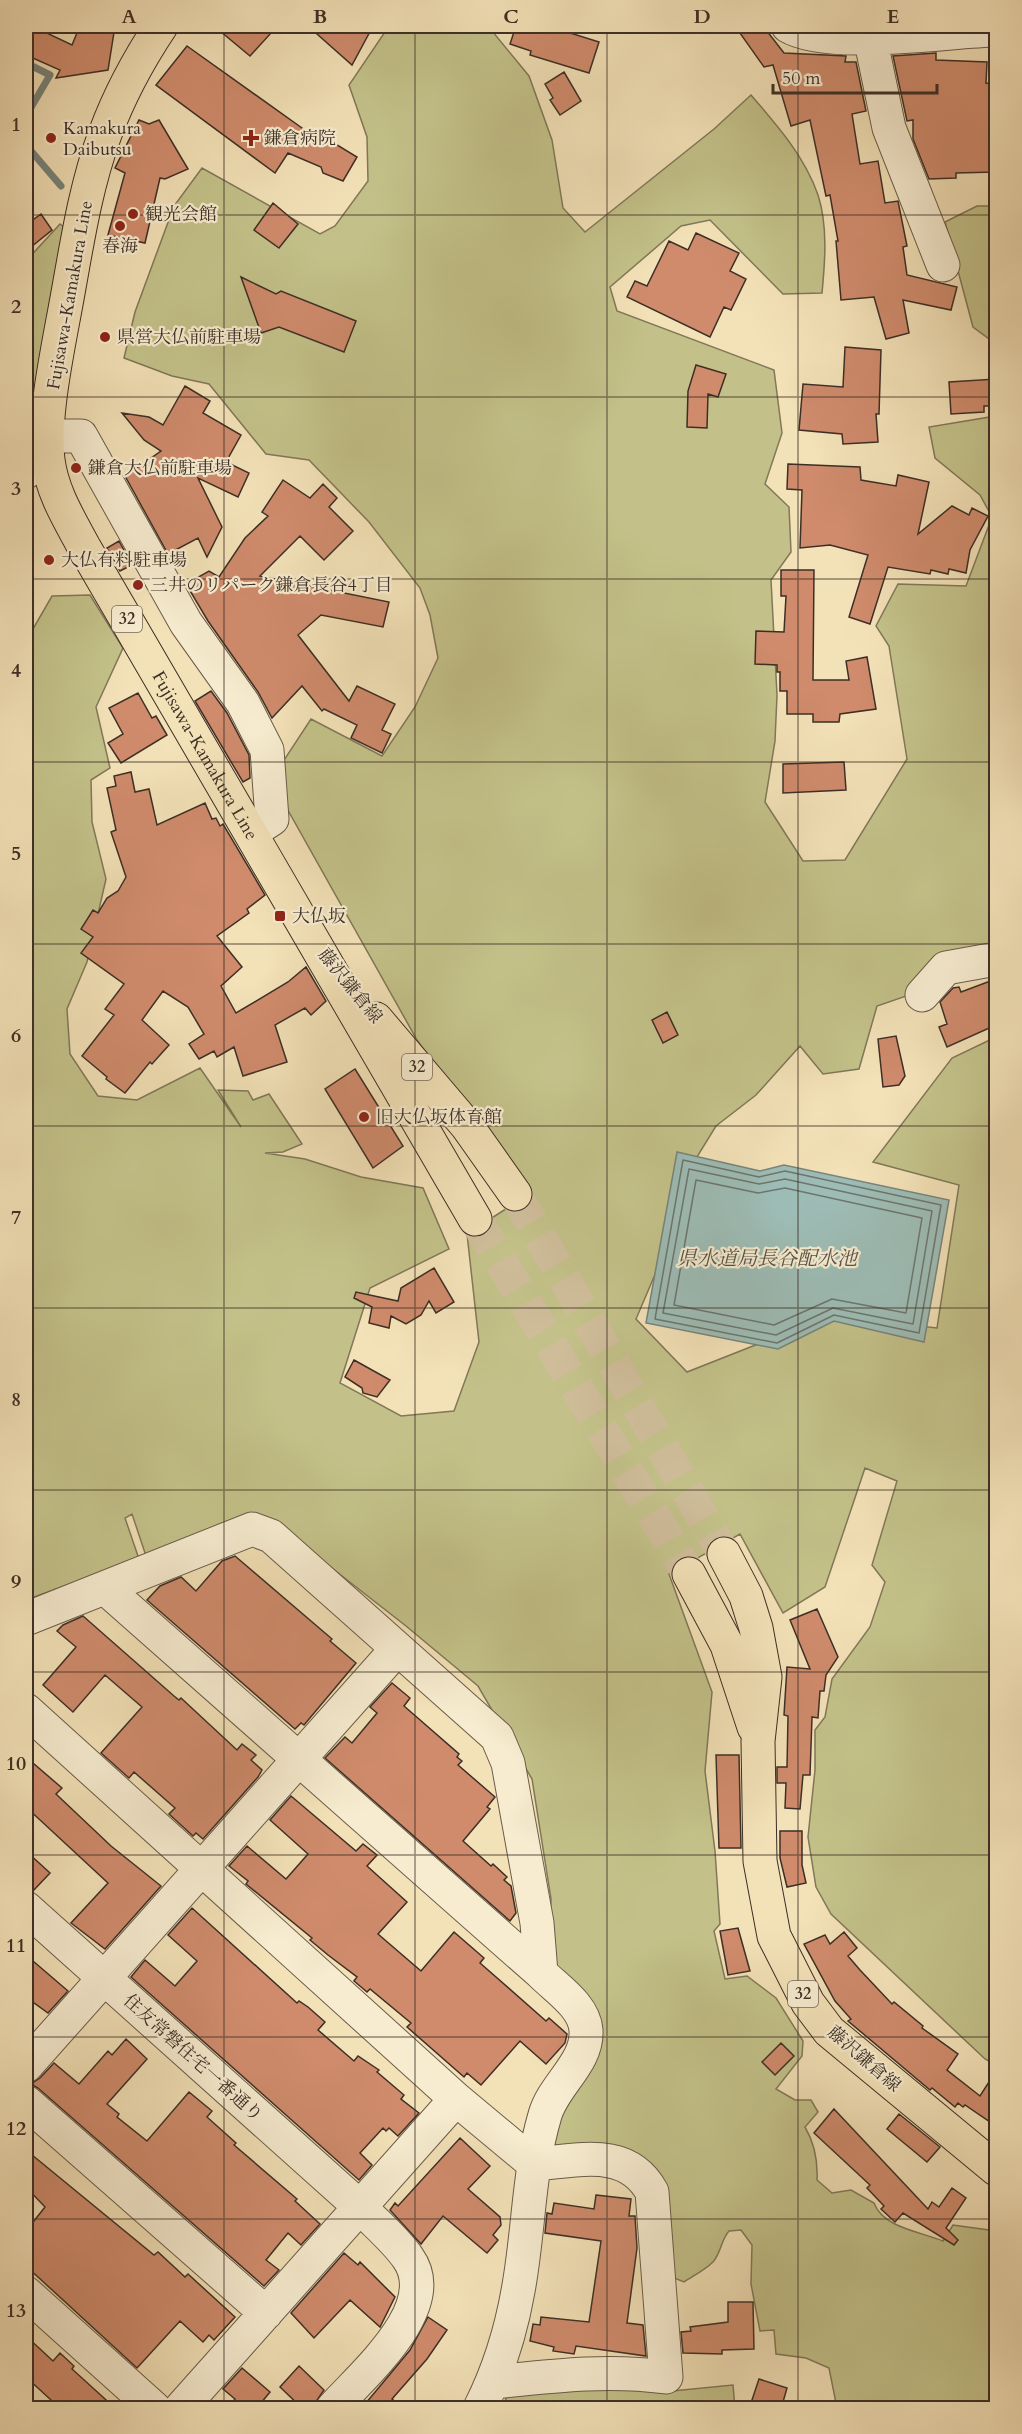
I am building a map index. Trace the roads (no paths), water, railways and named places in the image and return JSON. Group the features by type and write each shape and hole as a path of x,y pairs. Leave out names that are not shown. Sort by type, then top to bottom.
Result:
{"main road":[{"name":"Fujisawa-Kamakura Line","path":"161,26 141,57 105,133 91,180 54,366 40,455 58,498 84,547 315,943"},
{"name":"藤沢鎌倉線","path":"315,943 467,1126 515,1194"},
{"name":"藤沢鎌倉線","path":"315,943 475,1218"},
{"name":"藤沢鎌倉線","path":"724,1554 746,1596 758,1638 765,1677 758,1741 760,1861 774,1936 808,2003 829,2031 996,2169"},
{"name":"藤沢鎌倉線","path":"689,1574 727,1645 758,1741"}],"street":[{"path":"788,26 808,34 870,37 996,30"},
{"path":"870,37 890,128 943,265"},
{"path":"40,455 81,436 186,623 243,703 267,750 272,819 252,832"},
{"path":"922,994 946,968 996,959"},
{"path":"26,1619 252,1529 271,1536 497,1737 504,1749 537,1923 542,1973"},
{"path":"26,1710 200,1871 456,2099 534,2164 609,2159 638,2171 652,2192 666,2377 630,2372 585,2372 487,2395 518,2291 534,2164 546,2113 554,2095 582,2054 585,2043 586,2027 578,2008 542,1973 105,1588"},
{"path":"26,2066 397,1649"},
{"name":"住友常磐住宅一番通り","path":"26,1908 360,2207 408,2258 416,2274 417,2292 408,2321 333,2409"},
{"path":"181,2409 456,2099"},
{"path":"26,2102 266,2313"},
{"path":"26,2293 154,2409"}],"water":[{"name":"県水道局長谷配水池","path":"677,1152 760,1171 784,1165 949,1200 924,1342 834,1321 778,1349 646,1323"}],"waterway":[{"path":"26,63 50,75 26,116"},
{"path":"26,145 61,186"}],"tunnel":[{"path":"515,1194 724,1554"},
{"path":"475,1219 689,1574"}],"place":[{"name":"Kamakura Daibutsu","path":"51,138"},
{"name":"鎌倉病院","path":"251,138"},
{"name":"観光会館","path":"133,214"},
{"name":"春海","path":"120,226"},
{"name":"県営大仏前駐車場","path":"105,337"},
{"name":"鎌倉大仏前駐車場","path":"76,468"},
{"name":"大仏有料駐車場","path":"49,560"},
{"name":"三井のリパーク鎌倉長谷4丁目","path":"138,585"},
{"name":"大仏坂","path":"280,916"},
{"name":"旧大仏坂体育館","path":"364,1117"}]}
